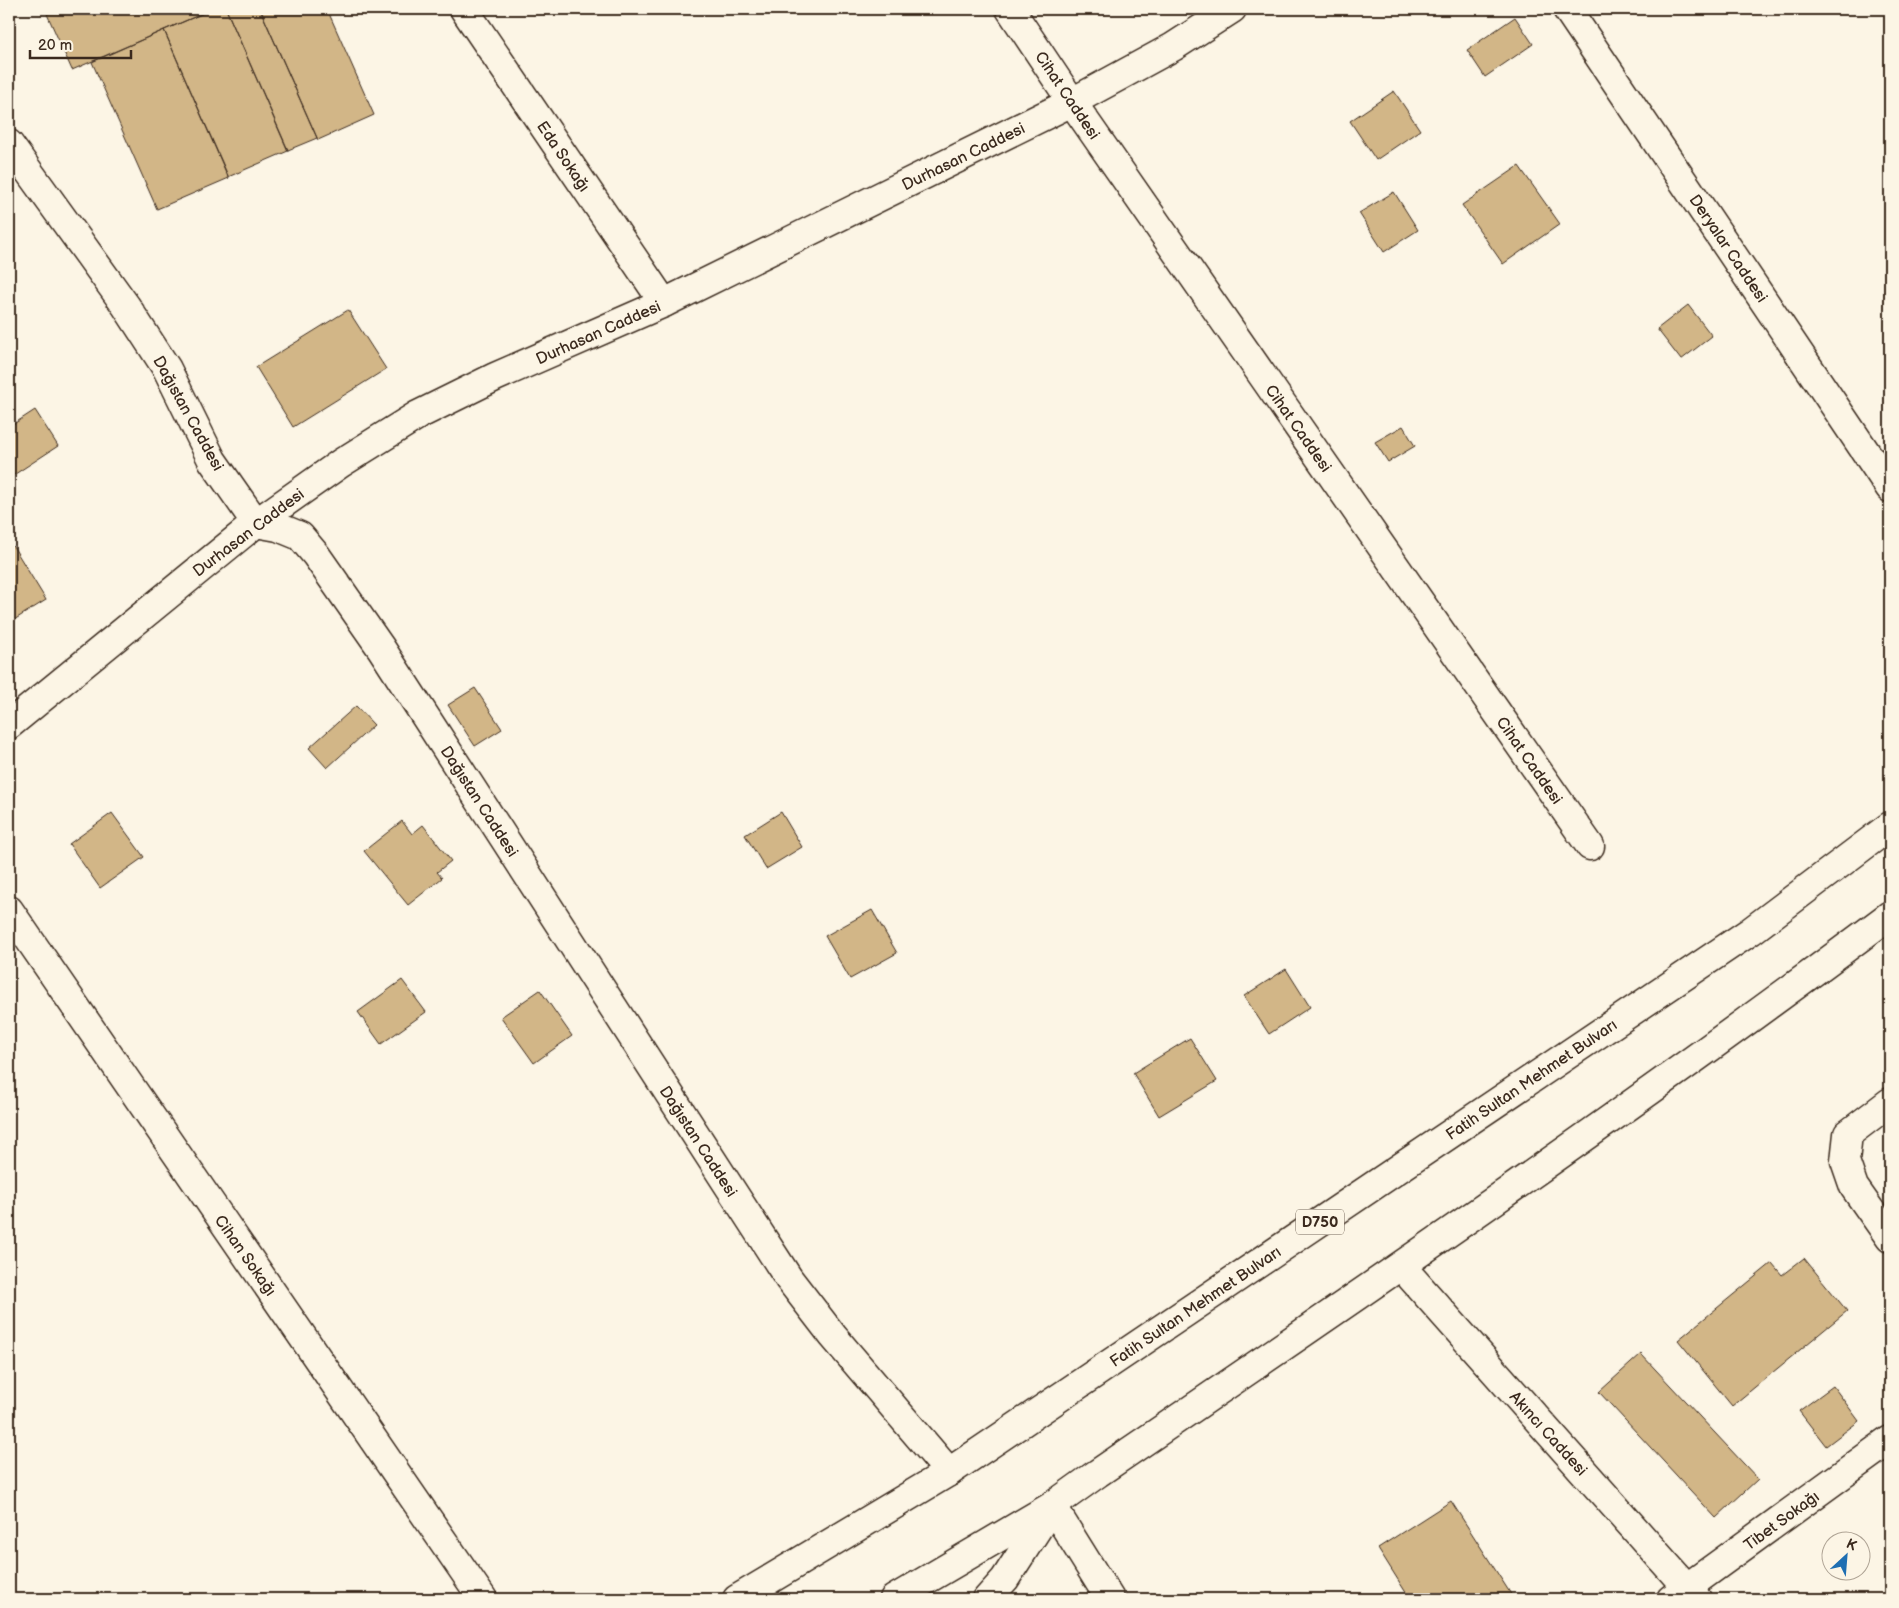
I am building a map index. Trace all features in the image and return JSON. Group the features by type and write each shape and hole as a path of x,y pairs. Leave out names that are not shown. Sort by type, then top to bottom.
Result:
{"main road":[{"name":"Eda Sokağı","path":"464,9 664,303"},
{"name":"Cihat Caddesi","path":"1010,9 1072,102 1590,846"},
{"name":"Durhasan Caddesi","path":"9,725 256,523 341,463 418,416 495,377 664,303 1072,102 1173,47 1232,9"},
{"name":"Deryalar Caddesi","path":"1567,9 1890,488"},
{"name":"Dağıstan Caddesi","path":"9,144 132,314 166,368 212,460 256,523 278,527 300,536 316,555 380,648 789,1280 833,1336 949,1472"},
{"name":"Fatih Sultan Mehmet Bulvarı","path":"738,1599 949,1472 1750,931 1890,826"},
{"name":"Cihan Sokağı","path":"9,910 483,1599"},
{"path":"894,1599 1052,1506 1106,1467 1401,1266 1785,994 1890,915"},
{"path":"1890,1102 1848,1134 1845,1161 1854,1187 1890,1238"},
{"name":"Akıncı Caddesi","path":"1401,1266 1685,1596"},
{"name":"Tibet Sokağı","path":"1685,1596 1890,1440"},
{"path":"987,1599 1005,1579 1052,1506"},
{"path":"1052,1506 1110,1599"}],"building":[{"path":"59,9 213,9 72,70 47,14"},
{"path":"213,9 226,9 288,151 228,177 164,30"},
{"path":"226,9 260,9 317,138 288,150"},
{"path":"266,9 327,9 374,115 318,140 261,11"},
{"path":"1515,17 1533,44 1485,77 1467,50"},
{"path":"164,30 229,178 157,209 92,62"},
{"path":"1394,91 1420,130 1376,160 1350,121"},
{"path":"1519,166 1560,224 1503,264 1462,205"},
{"path":"1394,192 1418,230 1384,252 1359,213"},
{"path":"1688,305 1712,336 1681,360 1657,329"},
{"path":"348,310 386,369 293,427 256,367"},
{"path":"35,410 58,446 9,478 9,427"},
{"path":"1403,426 1415,446 1388,462 1375,442"},
{"path":"13,546 46,600 9,623 9,549"},
{"path":"475,688 502,729 475,746 448,705"},
{"path":"356,706 374,725 327,768 309,748"},
{"path":"781,812 802,847 766,869 745,835"},
{"path":"112,813 144,857 100,888 69,844"},
{"path":"402,821 412,834 423,825 451,861 437,872 442,878 408,905 364,851"},
{"path":"872,910 897,953 850,979 825,936"},
{"path":"1286,969 1310,1007 1269,1034 1244,996"},
{"path":"402,980 426,1012 381,1044 358,1012"},
{"path":"540,990 572,1036 534,1063 501,1017"},
{"path":"1190,1038 1217,1081 1159,1116 1133,1073"},
{"path":"1804,1258 1847,1311 1732,1406 1678,1340 1772,1263 1782,1275"},
{"path":"1641,1354 1758,1479 1716,1518 1599,1392"},
{"path":"1833,1386 1859,1421 1826,1446 1799,1411"},
{"path":"1451,1501 1514,1599 1410,1599 1378,1548"}]}
